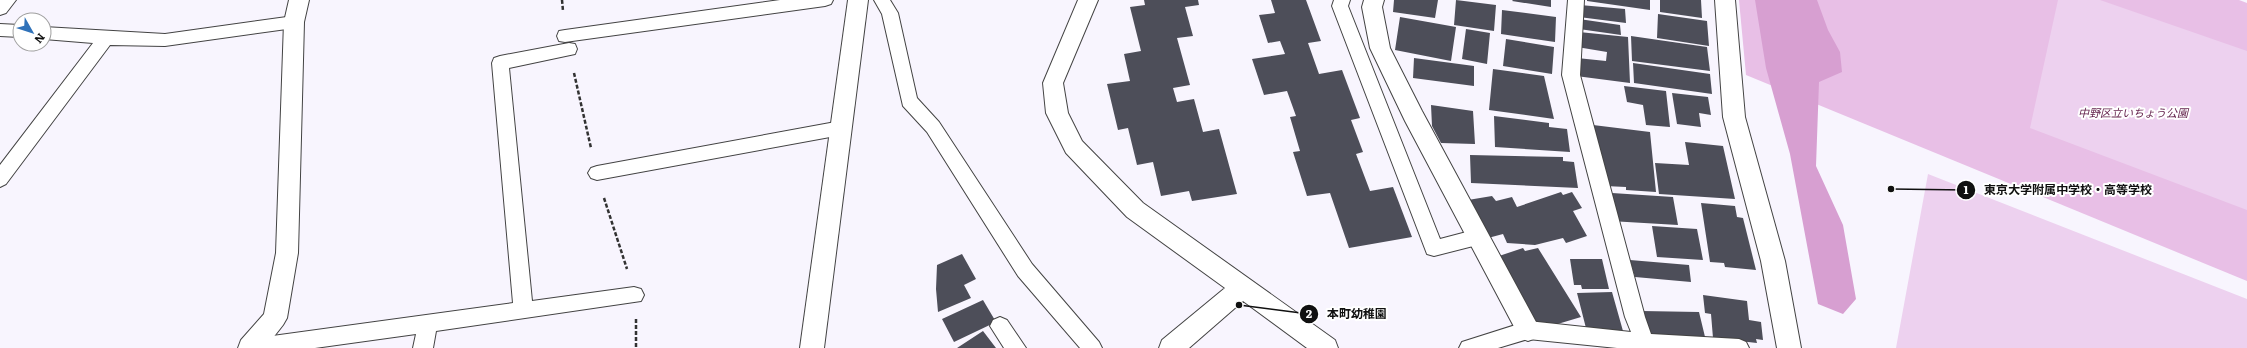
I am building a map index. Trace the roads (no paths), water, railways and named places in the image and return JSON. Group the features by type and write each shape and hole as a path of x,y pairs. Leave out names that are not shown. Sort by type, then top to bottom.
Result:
{"street":[{"path":"251,348 275,318 287,254 294,22 299,0"},
{"path":"812,348 858,0"},
{"path":"1088,0 1053,83 1057,113 1074,147 1135,210 1326,348"},
{"path":"1374,0 1372,7 1380,48 1413,115 1528,330"},
{"path":"1725,0 1734,117 1773,260 1789,348"},
{"path":"1171,348 1243,287"}],"lane":[{"path":"0,9 8,0"},
{"path":"523,310 500,63 567,42 825,0"},
{"path":"882,0 890,13 909,101 933,127 1025,270 1092,348"},
{"path":"1342,0 1340,6 1434,248 1478,236"},
{"path":"1576,0 1571,74 1635,317 1645,342"},
{"path":"52,34 106,38 165,40 294,22"},
{"path":"0,30 12,31"},
{"path":"0,179 106,38"},
{"path":"597,173 841,128"},
{"path":"251,348 634,295"},
{"path":"423,348 428,324"},
{"path":"1000,326 1016,348"},
{"path":"1469,348 1528,330 1645,342 1738,348"}],"place":[{"name":"東京大学附属中学校・高等学校","path":"1891,189"},
{"name":"本町幼稚園","path":"1239,305"}],"park label":[{"name":"中野区立いちょう公園","path":"2133,112"}]}
